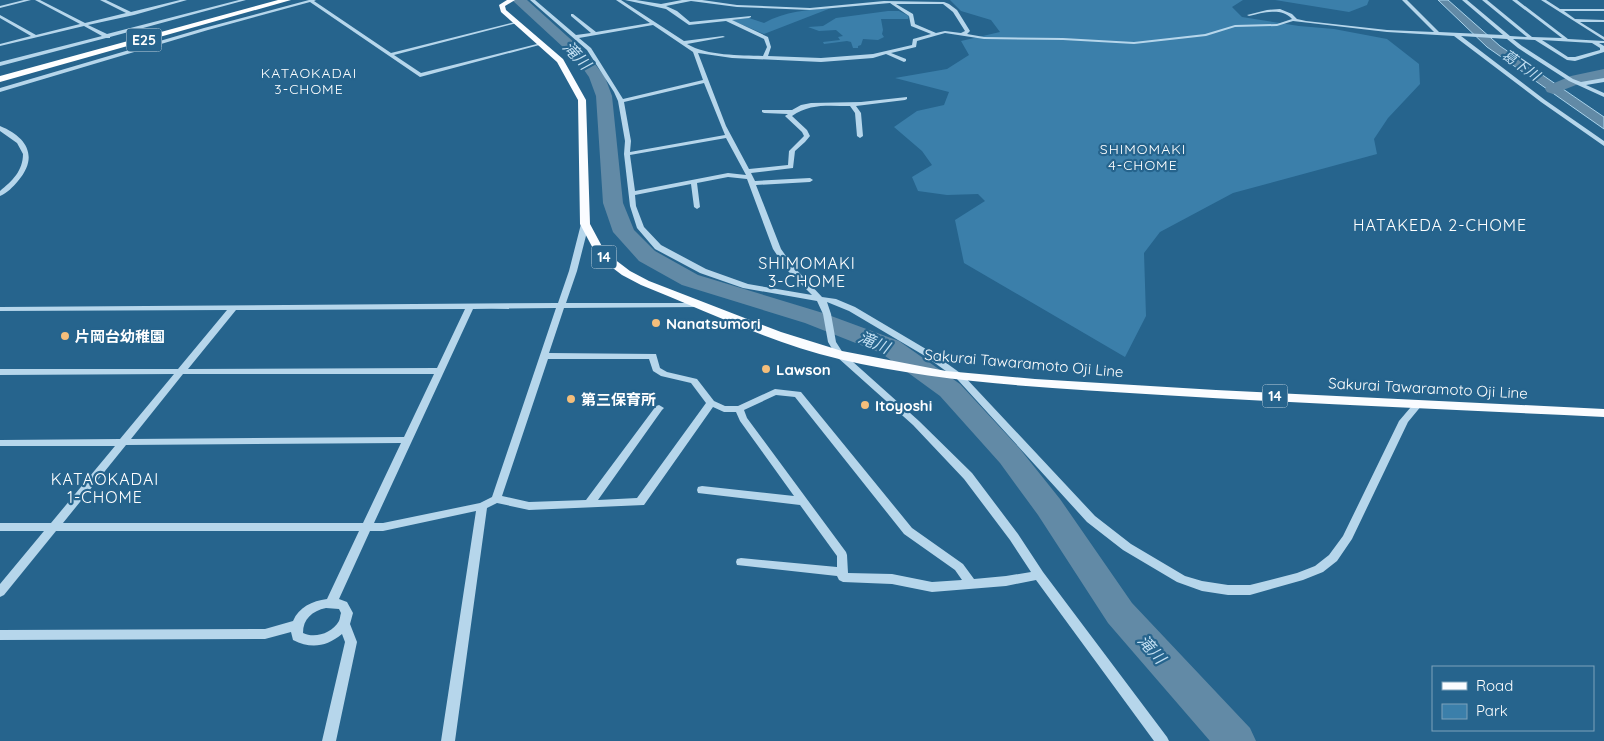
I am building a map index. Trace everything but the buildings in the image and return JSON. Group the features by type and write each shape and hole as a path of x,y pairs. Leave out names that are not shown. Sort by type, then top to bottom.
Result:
{"highway":[{"name":"E25","path":"0,75 274,0"},
{"name":"E25","path":"0,79 287,0"}],"main road":[{"name":"Sakurai Tawaramoto Oji Line","path":"505,2 502,11 560,61 582,100 585,224 601,254 614,265 645,283 777,335 840,356 960,377 1207,393 1604,413"}],"street":[{"path":"0,7 29,0"},
{"path":"37,0 108,37"},
{"path":"102,0 132,14"},
{"path":"166,0 173,3"},
{"path":"0,45 185,0"},
{"path":"0,64 244,0"},
{"path":"0,90 216,26 312,0 420,75 541,44"},
{"path":"532,0 592,53 621,101 628,140 627,154 631,194 636,216 645,233 658,247 685,263 746,286 819,297 852,309 928,354 960,377 1049,475 1106,532 1134,552 1181,579 1202,586 1228,590 1250,590 1299,577 1319,569 1333,558 1347,539 1404,421 1419,403"},
{"path":"618,0 695,52 765,58 820,60 873,56 914,46 915,40 945,32 984,38 1071,39 1134,43 1206,35 1235,26 1277,25 1294,20 1320,24 1354,25 1387,31 1604,41"},
{"path":"627,0 663,5 689,24 749,17"},
{"path":"663,5 676,1 693,0 737,6 804,9 885,2 948,4 964,22 968,31 963,34"},
{"path":"843,0 849,0 852,6"},
{"path":"878,0 895,4 902,11 911,15 913,25 934,34"},
{"path":"1404,0 1437,32"},
{"path":"1464,0 1520,47 1559,74 1604,95"},
{"path":"1484,0 1532,38 1567,58 1574,59 1602,51 1602,47 1592,41"},
{"path":"1514,0 1566,40"},
{"path":"1543,0 1604,41"},
{"path":"1248,14 1276,10 1292,15 1296,19 1294,20"},
{"path":"1558,10 1604,10"},
{"path":"0,16 36,37"},
{"path":"573,16 596,34"},
{"path":"728,20 766,38 769,46 765,58"},
{"path":"1573,20 1604,21"},
{"path":"392,54 515,23"},
{"path":"574,37 653,24"},
{"path":"1590,30 1604,31"},
{"path":"1454,34 1542,101 1604,144"},
{"path":"682,43 724,37"},
{"path":"695,52 728,136 750,177 782,259 819,297 827,314 832,342 840,356 916,423 957,464 1014,536 1039,575 1162,741"},
{"path":"887,53 904,60"},
{"path":"1578,84 1604,80"},
{"path":"621,101 706,81"},
{"path":"750,177 792,167 789,154 807,136 805,131 788,116 802,106 852,104 906,98"},
{"path":"852,104 858,113 860,136"},
{"path":"764,112 792,112"},
{"path":"0,128 24,148 26,159 21,173 0,194"},
{"path":"627,154 728,136"},
{"path":"631,194 728,175 810,180"},
{"path":"694,182 697,208"},
{"path":"496,499 573,271 585,224"},
{"path":"0,309 700,305"},
{"path":"332,601 470,307"},
{"path":"0,592 233,308"},
{"path":"544,356 653,356 656,369 664,374 694,381 711,403 724,409 739,409 775,392 798,394 908,531 959,567 971,584"},
{"path":"0,372 439,371"},
{"path":"0,527 366,528 383,527 482,506 496,499 529,506 640,502 711,403"},
{"path":"589,504 659,408"},
{"path":"739,409 743,419 842,555 843,577 892,579 932,587 1039,575"},
{"path":"0,443 406,440"},
{"path":"702,490 803,502"},
{"path":"448,741 482,506"},
{"path":"741,562 843,572"},
{"path":"0,635 265,634 295,626 303,614 317,604 332,601 343,605 347,613 344,624 334,635 319,642 306,642 297,636 295,626"},
{"path":"329,741 351,642 344,624"}],"green space":[{"path":"950,0 1243,0 1232,7 1242,17 1299,26 1334,29 1387,39 1419,64 1420,84 1388,118 1374,139 1377,154 1233,193 1160,232 1144,253 1146,316 1125,357 964,263 955,220 985,201 978,194 947,195 918,191 912,177 932,165 922,151 894,127 917,111 944,105 949,92 895,78 947,69 969,55 961,41 1000,32 991,20 961,11"},
{"path":"1275,0 1369,0 1367,5 1349,12"},
{"path":"831,8 764,34 731,20 749,18 764,23 780,16 805,10"},
{"path":"899,11 909,16 908,19 881,19 884,37 878,40 863,39 858,48 853,48 851,42 847,41 824,44 823,42 840,40 838,37 843,36 836,30 819,31 808,27 823,26 836,18"}],"water":[{"name":"葛下川","path":"1438,0 1448,0 1500,46 1604,117 1604,129 1487,47"}],"waterway":[{"name":"滝川","path":"519,0 582,57 597,77 604,96 613,203 624,232 647,256 690,280 814,318 890,347 950,390 1010,456 1049,507 1120,613 1236,741"},
{"path":"1553,89 1577,79 1604,74"}],"place":[{"name":"Nanatsumori","path":"656,323"},
{"name":"片岡台幼稚園","path":"65,336"},
{"name":"Lawson","path":"766,369"},
{"name":"第三保育所","path":"571,399"},
{"name":"Itoyoshi","path":"865,405"}],"district":[{"name":"KATAOKADAI 3-CHOME","path":"309,82"},
{"name":"SHIMOMAKI 4-CHOME","path":"1143,158"},
{"name":"HATAKEDA 2-CHOME","path":"1440,225"},
{"name":"SHIMOMAKI 3-CHOME","path":"807,272"},
{"name":"KATAOKADAI 1-CHOME","path":"105,488"}]}
